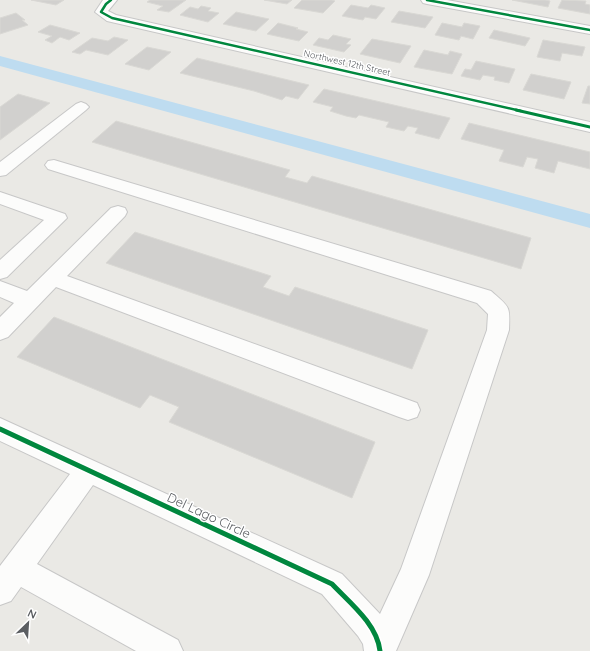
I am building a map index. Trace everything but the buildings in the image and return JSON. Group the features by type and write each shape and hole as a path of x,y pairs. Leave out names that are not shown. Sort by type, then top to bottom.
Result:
{"street":[{"name":"Northwest 12th Street","path":"111,0 106,4 101,12 112,18 590,127"},
{"path":"427,0 590,30"},
{"path":"0,171 81,107"},
{"path":"54,165 484,297 498,311 498,330 414,575 381,648"},
{"path":"0,198 58,218 0,272"},
{"path":"0,331 118,212"},
{"path":"52,278 408,410"},
{"path":"0,289 30,301"},
{"name":"Del Lago Circle","path":"1,432 332,584 363,616 381,648"},
{"path":"88,471 8,579 167,651"}],"waterway":[{"path":"0,61 590,221"}],"cycle path":[{"path":"111,0 106,4 101,12 112,18 590,127"},
{"path":"427,0 590,30"},
{"path":"0,429 332,584 362,615 375,634 379,643 380,651"}]}
